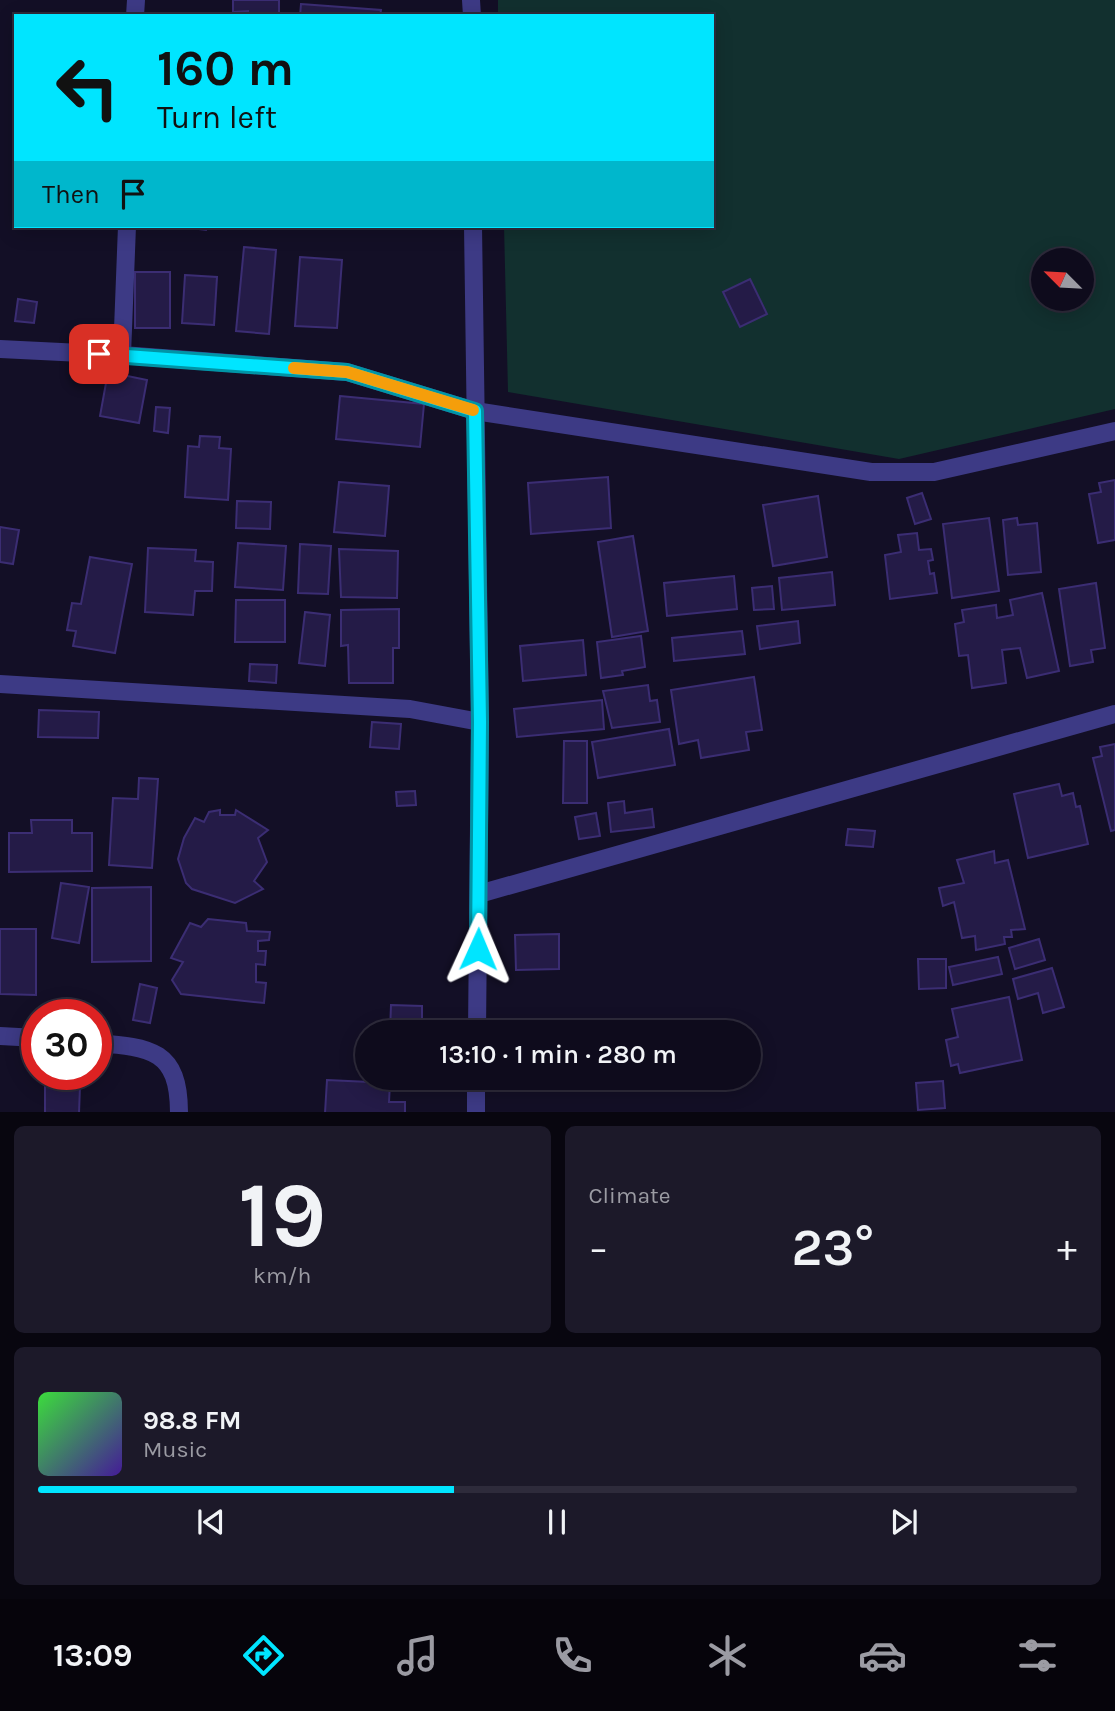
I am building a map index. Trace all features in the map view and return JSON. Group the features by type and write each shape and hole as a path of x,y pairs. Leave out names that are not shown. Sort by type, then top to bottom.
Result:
{"street":[{"path":"122,355 127,228"},
{"path":"473,228 480,722 477,1020"},
{"path":"0,349 347,372 475,411 872,472 934,472 1115,431"},
{"path":"0,684 410,709 480,722"},
{"path":"480,894 1115,714"},
{"path":"0,1036 21,1037"},
{"path":"112,1045 155,1051 169,1062 179,1086 179,1112"},
{"path":"476,1090 476,1112"}],"green space":[{"path":"498,0 1115,0 1115,409 899,459 508,392 504,228 714,228 714,14 498,14"}],"building":[{"path":"233,0 279,0 279,14 233,12"},
{"path":"301,4 381,10 380,14 300,14"},
{"path":"244,247 276,250 269,334 236,331"},
{"path":"300,257 342,260 337,328 295,326"},
{"path":"135,272 170,272 170,328 135,328"},
{"path":"185,275 217,277 214,325 182,323"},
{"path":"750,279 767,314 740,327 723,292"},
{"path":"18,299 37,302 34,323 15,321"},
{"path":"108,372 147,380 139,423 100,416"},
{"path":"340,396 424,404 420,447 336,439"},
{"path":"156,407 170,408 168,433 154,431"},
{"path":"200,436 220,437 219,448 231,449 228,500 185,497 188,446 199,447"},
{"path":"608,477 611,528 531,534 528,483"},
{"path":"1115,480 1115,540 1098,543 1089,494 1101,492 1099,483"},
{"path":"339,482 389,486 385,536 334,532"},
{"path":"922,493 931,519 915,524 907,498"},
{"path":"818,496 827,557 773,566 763,505"},
{"path":"237,501 271,502 270,529 236,528"},
{"path":"989,518 999,591 952,598 943,524"},
{"path":"1017,518 1018,525 1037,523 1041,572 1008,575 1003,520"},
{"path":"0,527 19,530 13,564 0,562"},
{"path":"917,533 919,550 931,549 933,560 928,561 930,574 934,573 937,593 890,599 885,555 901,552 898,535"},
{"path":"633,536 648,631 612,637 598,542"},
{"path":"238,543 286,546 283,590 235,587"},
{"path":"300,544 331,546 328,594 298,593"},
{"path":"148,548 196,550 195,561 213,562 212,591 195,591 193,615 145,612"},
{"path":"339,549 398,551 397,598 341,597"},
{"path":"90,557 132,564 115,653 73,646 76,631 67,630 72,603 81,604"},
{"path":"832,572 835,605 782,610 779,578"},
{"path":"734,576 737,609 667,616 664,583"},
{"path":"1096,583 1105,648 1091,650 1093,662 1070,666 1059,589"},
{"path":"772,586 774,609 754,610 752,588"},
{"path":"1042,593 1059,671 1027,678 1020,648 1002,650 1006,683 972,688 968,655 959,656 955,624 964,622 962,610 996,605 997,618 1013,615 1010,600"},
{"path":"236,600 285,600 285,642 235,642"},
{"path":"399,609 399,648 393,648 393,683 349,683 348,645 341,646 341,610"},
{"path":"305,612 330,615 325,666 299,663"},
{"path":"798,621 800,643 760,649 757,626"},
{"path":"742,631 745,654 674,661 672,638"},
{"path":"641,636 645,667 622,671 623,675 601,678 597,642"},
{"path":"583,640 586,675 523,681 520,646"},
{"path":"250,664 277,665 276,683 249,681"},
{"path":"754,677 762,730 746,732 749,750 701,758 698,740 679,744 671,690"},
{"path":"648,685 650,701 657,700 660,722 612,728 603,691"},
{"path":"602,700 604,729 517,737 514,709"},
{"path":"39,710 99,712 98,738 38,737"},
{"path":"372,722 401,724 399,749 370,747"},
{"path":"669,729 675,765 598,778 592,742"},
{"path":"564,741 587,741 587,803 563,803"},
{"path":"1115,744 1115,830 1111,831 1093,758 1102,756 1100,747"},
{"path":"139,778 158,779 152,868 109,865 113,798 138,799"},
{"path":"1059,784 1062,796 1073,793 1076,807 1080,806 1088,844 1028,858 1014,794"},
{"path":"415,791 416,805 397,806 396,792"},
{"path":"624,801 625,813 652,809 654,827 611,832 608,803"},
{"path":"220,810 220,815 235,815 236,810 268,830 258,838 267,862 254,881 263,889 235,903 192,889 186,883 178,859 184,838 195,818 204,822 209,812"},
{"path":"596,813 600,836 579,839 575,817"},
{"path":"31,820 72,820 72,833 92,833 92,871 9,872 9,833 32,833"},
{"path":"848,829 875,831 873,847 846,845"},
{"path":"994,851 995,863 1008,860 1025,929 1011,930 1012,937 1004,937 1005,944 976,950 975,936 962,938 954,902 943,906 939,888 964,883 957,860"},
{"path":"61,883 89,887 79,943 52,938"},
{"path":"151,887 151,961 92,962 92,888"},
{"path":"208,919 246,923 247,931 270,932 269,940 258,941 258,951 266,951 265,965 256,964 256,982 266,983 264,1003 181,994 172,980 183,962 171,958 190,923 201,927"},
{"path":"0,929 36,929 36,995 0,994"},
{"path":"559,934 559,969 516,970 515,935"},
{"path":"1039,939 1045,960 1015,969 1009,948"},
{"path":"998,957 1002,974 953,985 949,967"},
{"path":"918,959 946,959 946,988 919,989"},
{"path":"1052,968 1064,1007 1043,1013 1038,993 1018,999 1013,979"},
{"path":"140,984 157,988 150,1023 133,1020"},
{"path":"1009,997 1022,1060 960,1073 958,1064 951,1066 946,1040 958,1037 952,1009"},
{"path":"391,1005 422,1006 422,1020 390,1020"},
{"path":"327,1080 355,1081 355,1090 390,1090 389,1102 405,1102 405,1112 325,1112"},
{"path":"943,1081 945,1108 918,1110 916,1083"},
{"path":"45,1090 80,1090 79,1112 45,1112"}],"slow traffic":[{"path":"294,368 347,372 473,410"}],"route":[{"path":"99,354 347,372 475,411 480,722 478,949"}]}
